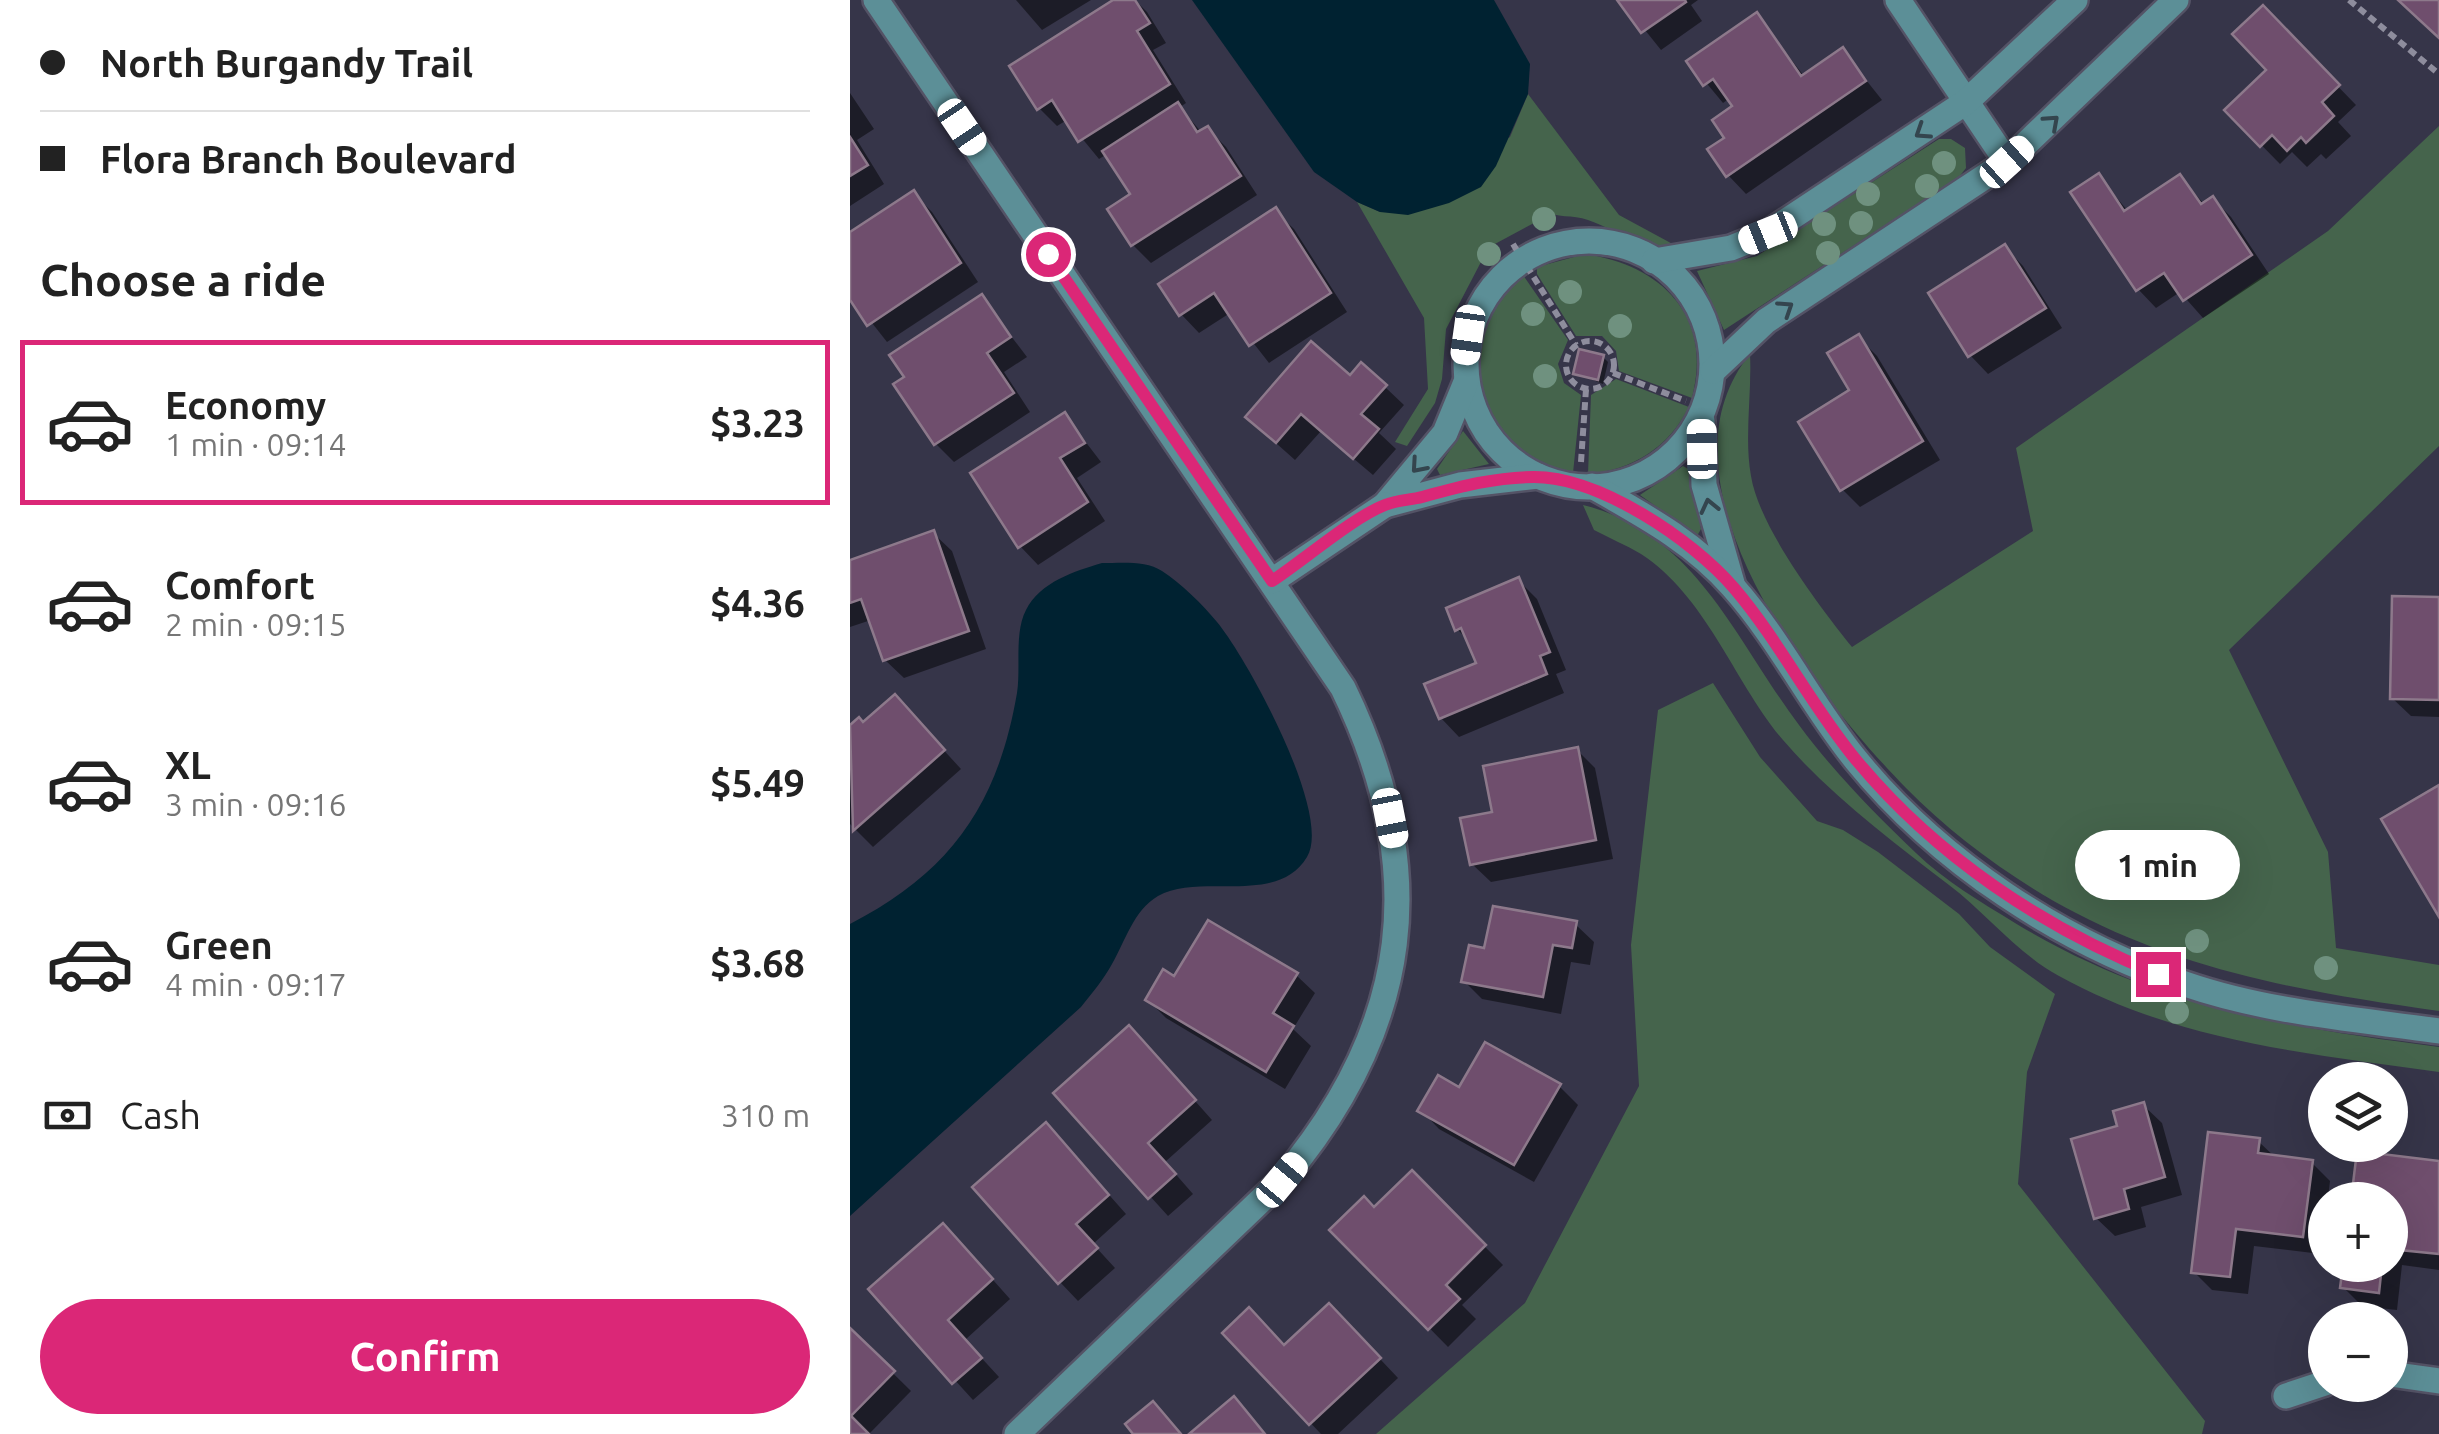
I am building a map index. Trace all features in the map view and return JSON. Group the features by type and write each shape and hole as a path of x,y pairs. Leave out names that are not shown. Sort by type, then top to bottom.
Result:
{"street":[{"path":"876,0 1343,688 1384,788 1396,848 1398,910 1391,970 1376,1025 1352,1083 1319,1137 1282,1180 1017,1434"},
{"path":"1898,0 2007,162"},
{"path":"1654,260 1731,248 1768,233 1966,102 2075,0"},
{"path":"1713,371 1766,320 2007,162 2176,0"},
{"path":"1538,476 1512,461 1490,439 1474,412 1466,382 1468,335 1476,312 1518,252 1602,242 1654,260 1690,296 1710,344 1713,371 1704,414 1704,485 1734,588"},
{"path":"1272,581 1385,505 1444,433 1466,382"},
{"path":"1385,505 1460,485 1538,476 1586,480 1643,474 1685,443 1704,414"},
{"path":"1586,480 1665,528 1734,588 1856,760 1934,841 1987,882 2087,940 2187,985 2250,1002 2439,1030"},
{"path":"2408,1377 2439,1381"},
{"path":"2286,1396 2308,1388"}],"path":[{"path":"2348,0 2439,74"},
{"path":"1518,252 1576,345"},
{"path":"1591,340 1605,346 1613,359 1613,373 1602,386 1586,389 1567,374 1566,358 1576,345 1591,340"},
{"path":"1613,373 1704,414"},
{"path":"1586,389 1586,480"}],"green space":[{"path":"1528,94 1619,215 1680,248 1641,243 1588,220 1543,210 1534,223 1493,245 1483,244 1482,260 1446,329 1442,379 1435,403 1407,446 1395,442 1428,389 1424,318 1357,202 1380,212 1510,137"},
{"path":"2439,126 2439,446 2229,650 2328,852 2336,948 2439,965 2439,1011 2253,978 2163,951 2076,913 1986,857 1924,806 1869,748 1790,644 1755,584 1730,523 1718,463 1723,406 1750,354 1748,446 1756,496 1793,566 1852,647 2033,531 2016,448 2328,231"},
{"path":"1939,139 1951,139 1965,148 1966,168 1959,177 1724,330 1697,271 1757,256"},
{"path":"1585,254 1637,270 1675,299 1688,319 1695,342 1697,369 1692,398 1619,371 1616,351 1602,336 1576,336 1537,274 1537,267"},
{"path":"1523,275 1568,340 1558,364 1564,383 1581,395 1573,473 1540,461 1513,442 1493,418 1481,390 1477,360 1482,330 1497,301"},
{"path":"1616,379 1689,407 1671,434 1648,454 1620,467 1588,474 1591,395"},
{"path":"1463,431 1489,464 1440,475 1437,469"},
{"path":"1683,466 1690,470 1701,529 1697,536 1640,495"},
{"path":"1583,505 1622,519 1655,539 1684,565 1732,625 1826,759 1916,853 1964,891 2067,952 2118,975 2169,994 2272,1021 2439,1047 2439,1072 2408,1068 2408,1062 2369,1062 2292,1051 2196,1030 2104,998 2044,967 1820,779 1766,717 1684,593 1641,554 1594,530"},
{"path":"1713,683 1760,757 1817,821 1843,830 1878,852 1959,914 1990,947 2055,994 2027,1072 2018,1184 2205,1421 2202,1434 1376,1434 1525,1303 1639,1086 1631,945 1658,710"}],"water":[{"path":"1192,0 1494,0 1530,64 1528,94 1496,166 1481,187 1449,203 1408,215 1380,212 1357,202 1314,172"},
{"path":"1102,563 1156,567 1198,602 1231,641 1266,701 1298,774 1312,836 1307,857 1294,872 1277,881 1175,889 1149,902 1081,1007 850,1216 850,924 916,882 964,831 997,769 1009,733 1017,693 1020,629 1026,610 1049,585"}],"building":[{"path":"1113,0 1135,0 1150,23 1137,31 1170,84 1078,142 1052,100 1037,110 1009,66"},
{"path":"1617,0 1685,0 1686,2 1641,33"},
{"path":"2398,0 2439,0 2439,38"},
{"path":"2263,5 2340,85 2322,102 2334,116 2306,143 2301,137 2287,151 2272,135 2260,147 2224,110 2266,70 2232,34"},
{"path":"1757,12 1801,76 1843,47 1866,81 1726,177 1707,149 1724,138 1712,120 1732,106 1713,79 1703,86 1686,61"},
{"path":"1178,102 1197,132 1208,126 1241,176 1131,246 1107,209 1130,194 1102,151"},
{"path":"850,137 868,165 850,176"},
{"path":"2099,173 2124,211 2180,174 2201,204 2213,196 2252,255 2183,301 2164,273 2136,291 2070,192"},
{"path":"914,190 961,263 867,326 850,300 850,232"},
{"path":"1276,207 1331,293 1249,346 1214,293 1179,316 1158,284"},
{"path":"2005,244 2046,308 1968,357 1928,293"},
{"path":"982,294 1011,337 987,353 1014,393 934,445 893,384 904,377 889,355"},
{"path":"1859,334 1923,441 1840,491 1798,422 1849,390 1827,353"},
{"path":"1311,341 1350,375 1361,362 1387,385 1361,414 1379,429 1353,459 1301,414 1276,443 1245,417"},
{"path":"1579,349 1604,355 1598,380 1573,374"},
{"path":"1065,412 1085,443 1060,458 1088,502 1018,548 970,473"},
{"path":"934,530 969,631 883,661 861,599 850,603 850,560"},
{"path":"1519,577 1550,652 1540,656 1547,674 1439,719 1424,684 1476,663 1461,628 1455,631 1446,608"},
{"path":"2392,596 2439,597 2439,700 2390,699"},
{"path":"895,694 945,750 853,831 850,725 859,717 863,722"},
{"path":"1578,747 1596,840 1470,865 1460,818 1492,812 1483,766"},
{"path":"2439,785 2439,917 2381,819"},
{"path":"1493,906 1577,921 1572,948 1553,945 1543,997 1461,982 1469,945 1484,948"},
{"path":"1208,920 1298,973 1273,1013 1294,1026 1266,1072 1145,1000 1163,969 1174,976"},
{"path":"1129,1025 1196,1100 1148,1143 1176,1174 1148,1199 1053,1093"},
{"path":"1485,1042 1561,1084 1514,1165 1417,1111 1438,1075 1459,1087"},
{"path":"2144,1102 2165,1177 2124,1189 2129,1209 2094,1219 2071,1139 2117,1126 2113,1111"},
{"path":"1046,1122 1109,1195 1076,1224 1098,1248 1058,1284 972,1187"},
{"path":"2208,1132 2260,1138 2258,1153 2313,1162 2303,1237 2236,1229 2230,1277 2191,1273"},
{"path":"2408,1157 2439,1161 2439,1254 2408,1251 2408,1182 2353,1182 2356,1162 2408,1162"},
{"path":"1412,1170 1486,1245 1446,1285 1460,1299 1428,1330 1329,1230 1364,1196 1374,1207"},
{"path":"943,1223 993,1279 948,1320 982,1358 952,1384 868,1289"},
{"path":"2341,1282 2380,1282 2379,1293 2340,1288"},
{"path":"1329,1303 1381,1358 1309,1425 1222,1333 1249,1307 1284,1345"},
{"path":"850,1328 895,1371 851,1416 869,1434 850,1434"},
{"path":"1234,1396 1265,1434 1189,1434"},
{"path":"1153,1401 1181,1434 1133,1434 1125,1424"}],"route":[{"path":"1048,254 1272,581 1385,505 1460,485 1515,478 1538,476 1557,483 1592,486 1665,528 1734,588 1856,760 1934,841 1987,882 2073,933 2158,974"}]}
